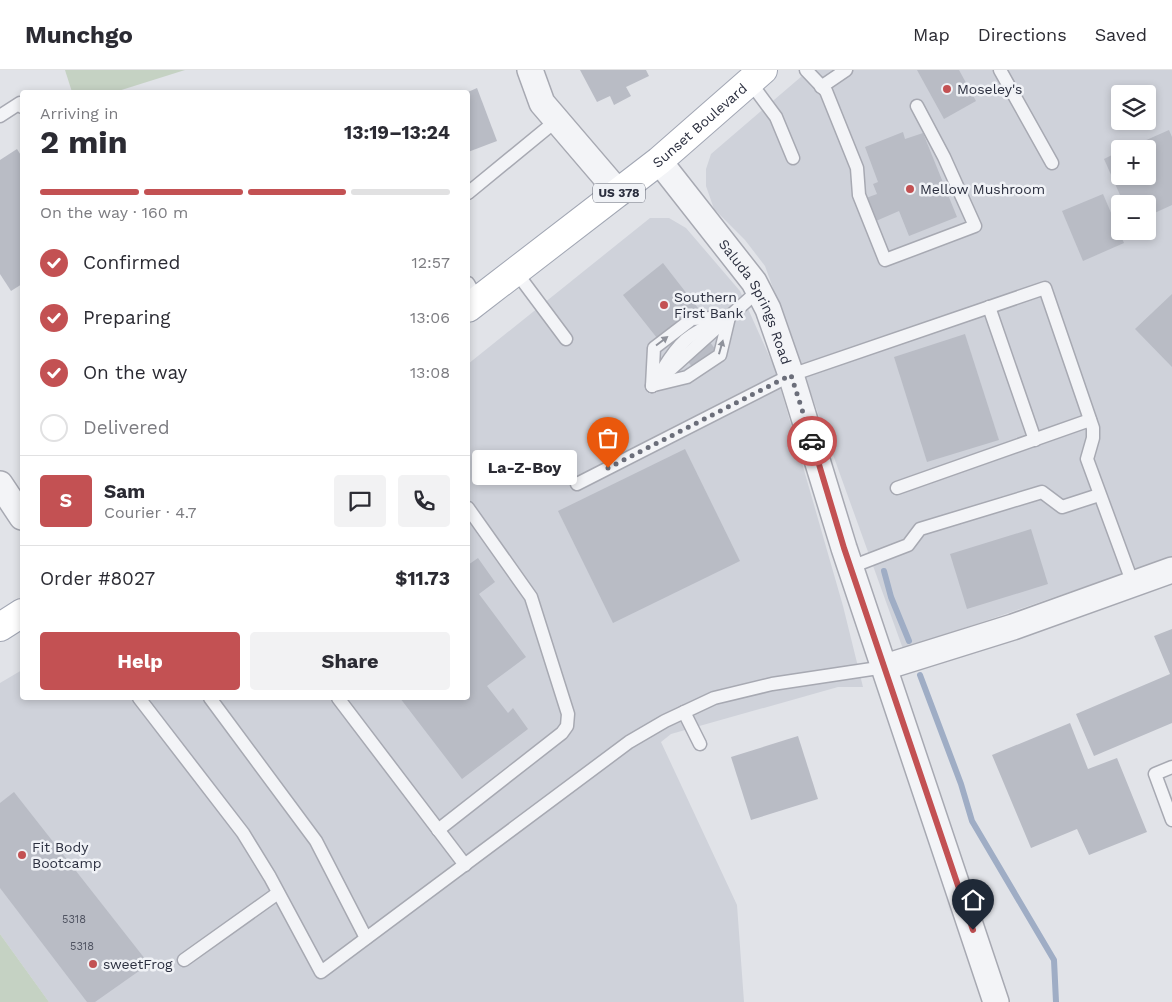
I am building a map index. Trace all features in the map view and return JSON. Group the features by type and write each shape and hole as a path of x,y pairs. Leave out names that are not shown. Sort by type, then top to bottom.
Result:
{"main road":[{"name":"Sunset Boulevard","path":"471,297 516,272 619,193 757,76"},
{"path":"0,627 20,614"}],"street":[{"path":"530,70 542,103 619,193"},
{"name":"Saluda Springs Road","path":"659,161 759,290 768,309 791,375 851,567 996,1002"},
{"path":"0,484 20,514"},
{"path":"885,667 1012,627 1172,570"}],"lane":[{"path":"806,70 826,92 857,168 859,195 885,260 974,226 944,158 917,106"},
{"path":"822,87 846,70"},
{"path":"1000,70 1052,162"},
{"path":"757,76 793,158"},
{"path":"0,116 20,103"},
{"path":"470,191 557,120"},
{"path":"516,272 566,339"},
{"path":"577,484 791,375 1046,288 1093,428 1093,438 1087,459 1133,584"},
{"path":"652,386 759,290"},
{"path":"989,307 1035,440"},
{"path":"652,386 687,377 720,355 729,317"},
{"path":"652,386 654,348 692,320 729,317"},
{"path":"898,488 1090,420"},
{"path":"851,567 908,545 920,529 1042,492 1062,507 1099,495"},
{"path":"438,830 562,733 567,726 568,714 531,598 470,511"},
{"path":"140,700 243,833 278,893 320,972 629,742 665,721 714,698 746,690 772,684 885,667"},
{"path":"211,700 316,841 366,938"},
{"path":"340,700 465,865"},
{"path":"684,712 700,744"},
{"path":"1172,768 1155,774 1172,820"},
{"path":"184,960 278,893"}],"shaded area":[{"path":"809,70 1172,70 1172,557 903,649 765,266 745,240 714,209 706,186 706,169 711,154"},
{"path":"650,218 669,218 686,228 740,291 775,369 843,606 863,687 838,687 671,734 661,742 737,905 744,1002 49,1002 0,934 0,683 20,671 20,700 470,700 470,362"}],"green space":[{"path":"65,70 185,70 121,90 71,90"},
{"path":"0,934 49,1002 0,1002"}],"building":[{"path":"580,70 646,70 649,76 626,87 631,96 614,105 610,96 597,102"},
{"path":"917,70 959,70 976,101 944,119"},
{"path":"477,88 497,141 470,151 470,91"},
{"path":"1169,130 1172,137 1172,205 1156,212 1156,195 1120,195 1116,185 1156,185 1156,140 1146,140"},
{"name":"Mellow Mushroom","path":"903,132 905,139 923,133 957,217 909,236 899,211 876,221 866,198 877,194 873,184 878,182 865,147"},
{"path":"17,149 20,154 20,285 11,291 0,274 0,160"},
{"path":"1111,156 1111,175 1104,159"},
{"path":"1103,194 1111,213 1111,240 1123,240 1124,243 1083,261 1062,211"},
{"path":"663,263 698,308 689,315 716,350 693,368 665,332 657,338 623,295"},
{"path":"1172,294 1172,367 1135,329"},
{"path":"965,334 999,440 927,462 894,357"},
{"path":"685,449 740,561 613,623 558,511"},
{"path":"1031,529 1048,584 967,609 950,554"},
{"path":"478,558 495,582 479,594 526,657 487,686 508,713 513,708 528,729 462,779 402,700 470,700 470,564"},
{"path":"1172,629 1172,723 1094,756 1076,714 1170,674 1154,636"},
{"path":"1070,723 1088,769 1117,758 1147,832 1089,855 1077,829 1031,848 992,755"},
{"path":"798,736 818,799 751,820 731,757"},
{"path":"14,792 149,964 95,1002 87,1002 0,888 0,803"}],"waterway":[{"path":"884,571 891,597 909,641"},
{"path":"920,675 961,784 972,821 1054,960 1056,1002"}],"way so far":[{"path":"608,468 791,375 812,441"}],"place":[{"name":"Moseley's","path":"947,89"},
{"name":"Mellow Mushroom","path":"910,189"},
{"name":"Southern First Bank","path":"664,305"},
{"name":"La-Z-Boy","path":"608,468"},
{"name":"Fit Body Bootcamp","path":"22,855"},
{"name":"sweetFrog","path":"93,964"}],"route":[{"path":"812,441 844,548 973,930"}]}
